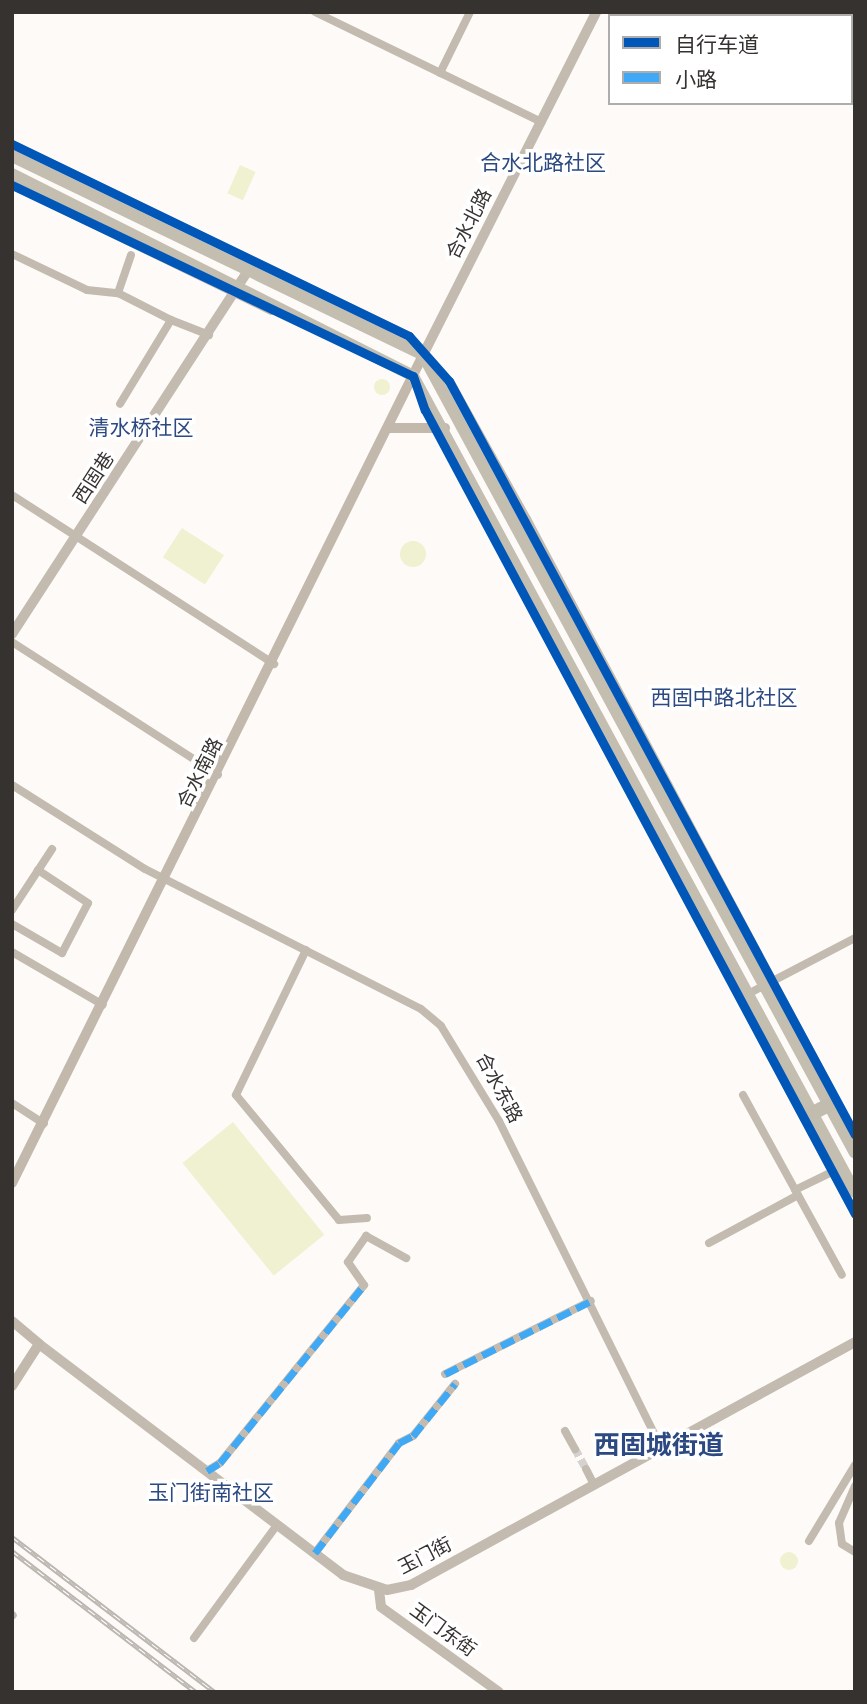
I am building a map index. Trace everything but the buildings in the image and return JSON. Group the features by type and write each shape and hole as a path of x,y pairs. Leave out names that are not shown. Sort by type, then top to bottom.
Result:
{"highway":[{"path":"813,1113 829,1105"}],"main road":[{"path":"12,156 423,355 768,982 855,1153"},
{"path":"12,174 413,376 446,428 558,635 744,996 813,1113 837,1169 855,1192"},
{"name":"合水北路","path":"413,376 423,355"},
{"name":"合水南路","path":"12,1183 274,664 413,376"},
{"path":"389,428 433,425 446,428"},
{"path":"558,635 573,627"},
{"path":"12,1321 39,1343 12,1386"}],"street":[{"path":"315,12 542,122"},
{"path":"440,73 470,12"},
{"name":"合水北路","path":"423,355 596,12"},
{"path":"12,144 409,336 423,355 451,383 768,982 855,1135"},
{"path":"12,185 238,289"},
{"path":"12,254 87,290 118,293 170,320 209,335"},
{"path":"118,293 131,255"},
{"name":"西固巷","path":"12,634 209,335 248,271"},
{"path":"121,404 170,320"},
{"path":"413,376 433,425 837,1169 855,1214"},
{"path":"12,495 274,664"},
{"path":"12,642 218,775"},
{"name":"合水东路","path":"12,785 166,880 421,1009 452,1039 591,1301 661,1448"},
{"path":"12,910 52,849"},
{"path":"12,924 62,953 88,903 38,870"},
{"path":"744,996 855,938"},
{"path":"306,950 236,1095 339,1220 367,1218"},
{"path":"12,952 103,1005"},
{"path":"743,1096 842,1275"},
{"path":"12,1103 44,1124"},
{"path":"709,1243 837,1169"},
{"path":"206,1471 220,1463 364,1285 348,1262 366,1236 406,1258"},
{"path":"445,1374 591,1301"},
{"name":"玉门街","path":"39,1343 315,1553 357,1583 379,1590 411,1585 855,1342"},
{"path":"315,1553 398,1443 413,1436 455,1384"},
{"path":"565,1431 575,1449"},
{"path":"809,1541 855,1465"},
{"path":"586,1469 594,1485"},
{"path":"855,1486 839,1522 842,1544 855,1552"},
{"path":"194,1638 277,1525"},
{"name":"玉门东街","path":"379,1590 381,1607 499,1692"}],"green space":[{"path":"240,165 256,172 243,200 227,193"},
{"path":"379,379 385,379 390,387 388,393 379,395 374,390 374,384"},
{"path":"182,528 224,555 205,585 163,557"},
{"path":"413,541 422,545 426,554 422,563 413,567 404,563 400,554 404,545"},
{"path":"233,1122 324,1235 274,1276 182,1163"},
{"path":"789,1552 795,1555 798,1561 795,1567 789,1570 783,1567 780,1561 783,1555"}],"tunnel":[{"path":"575,1449 586,1469"}],"railway":[{"path":"12,1537 215,1692"},
{"path":"12,1551 196,1692"}],"marked path":[{"path":"207,1471 220,1463 364,1285"},
{"path":"445,1374 591,1301"},
{"path":"315,1553 399,1443 413,1436 455,1384"}],"cycle path":[{"path":"12,144 409,336 449,381 855,1135"},
{"path":"12,185 413,376 425,410 855,1214"}],"district":[{"name":"合水北路社区","path":"543,162"},
{"name":"清水桥社区","path":"141,427"},
{"name":"西固中路北社区","path":"724,697"},
{"name":"西固城街道","path":"659,1445"},
{"name":"玉门街南社区","path":"211,1492"}]}
